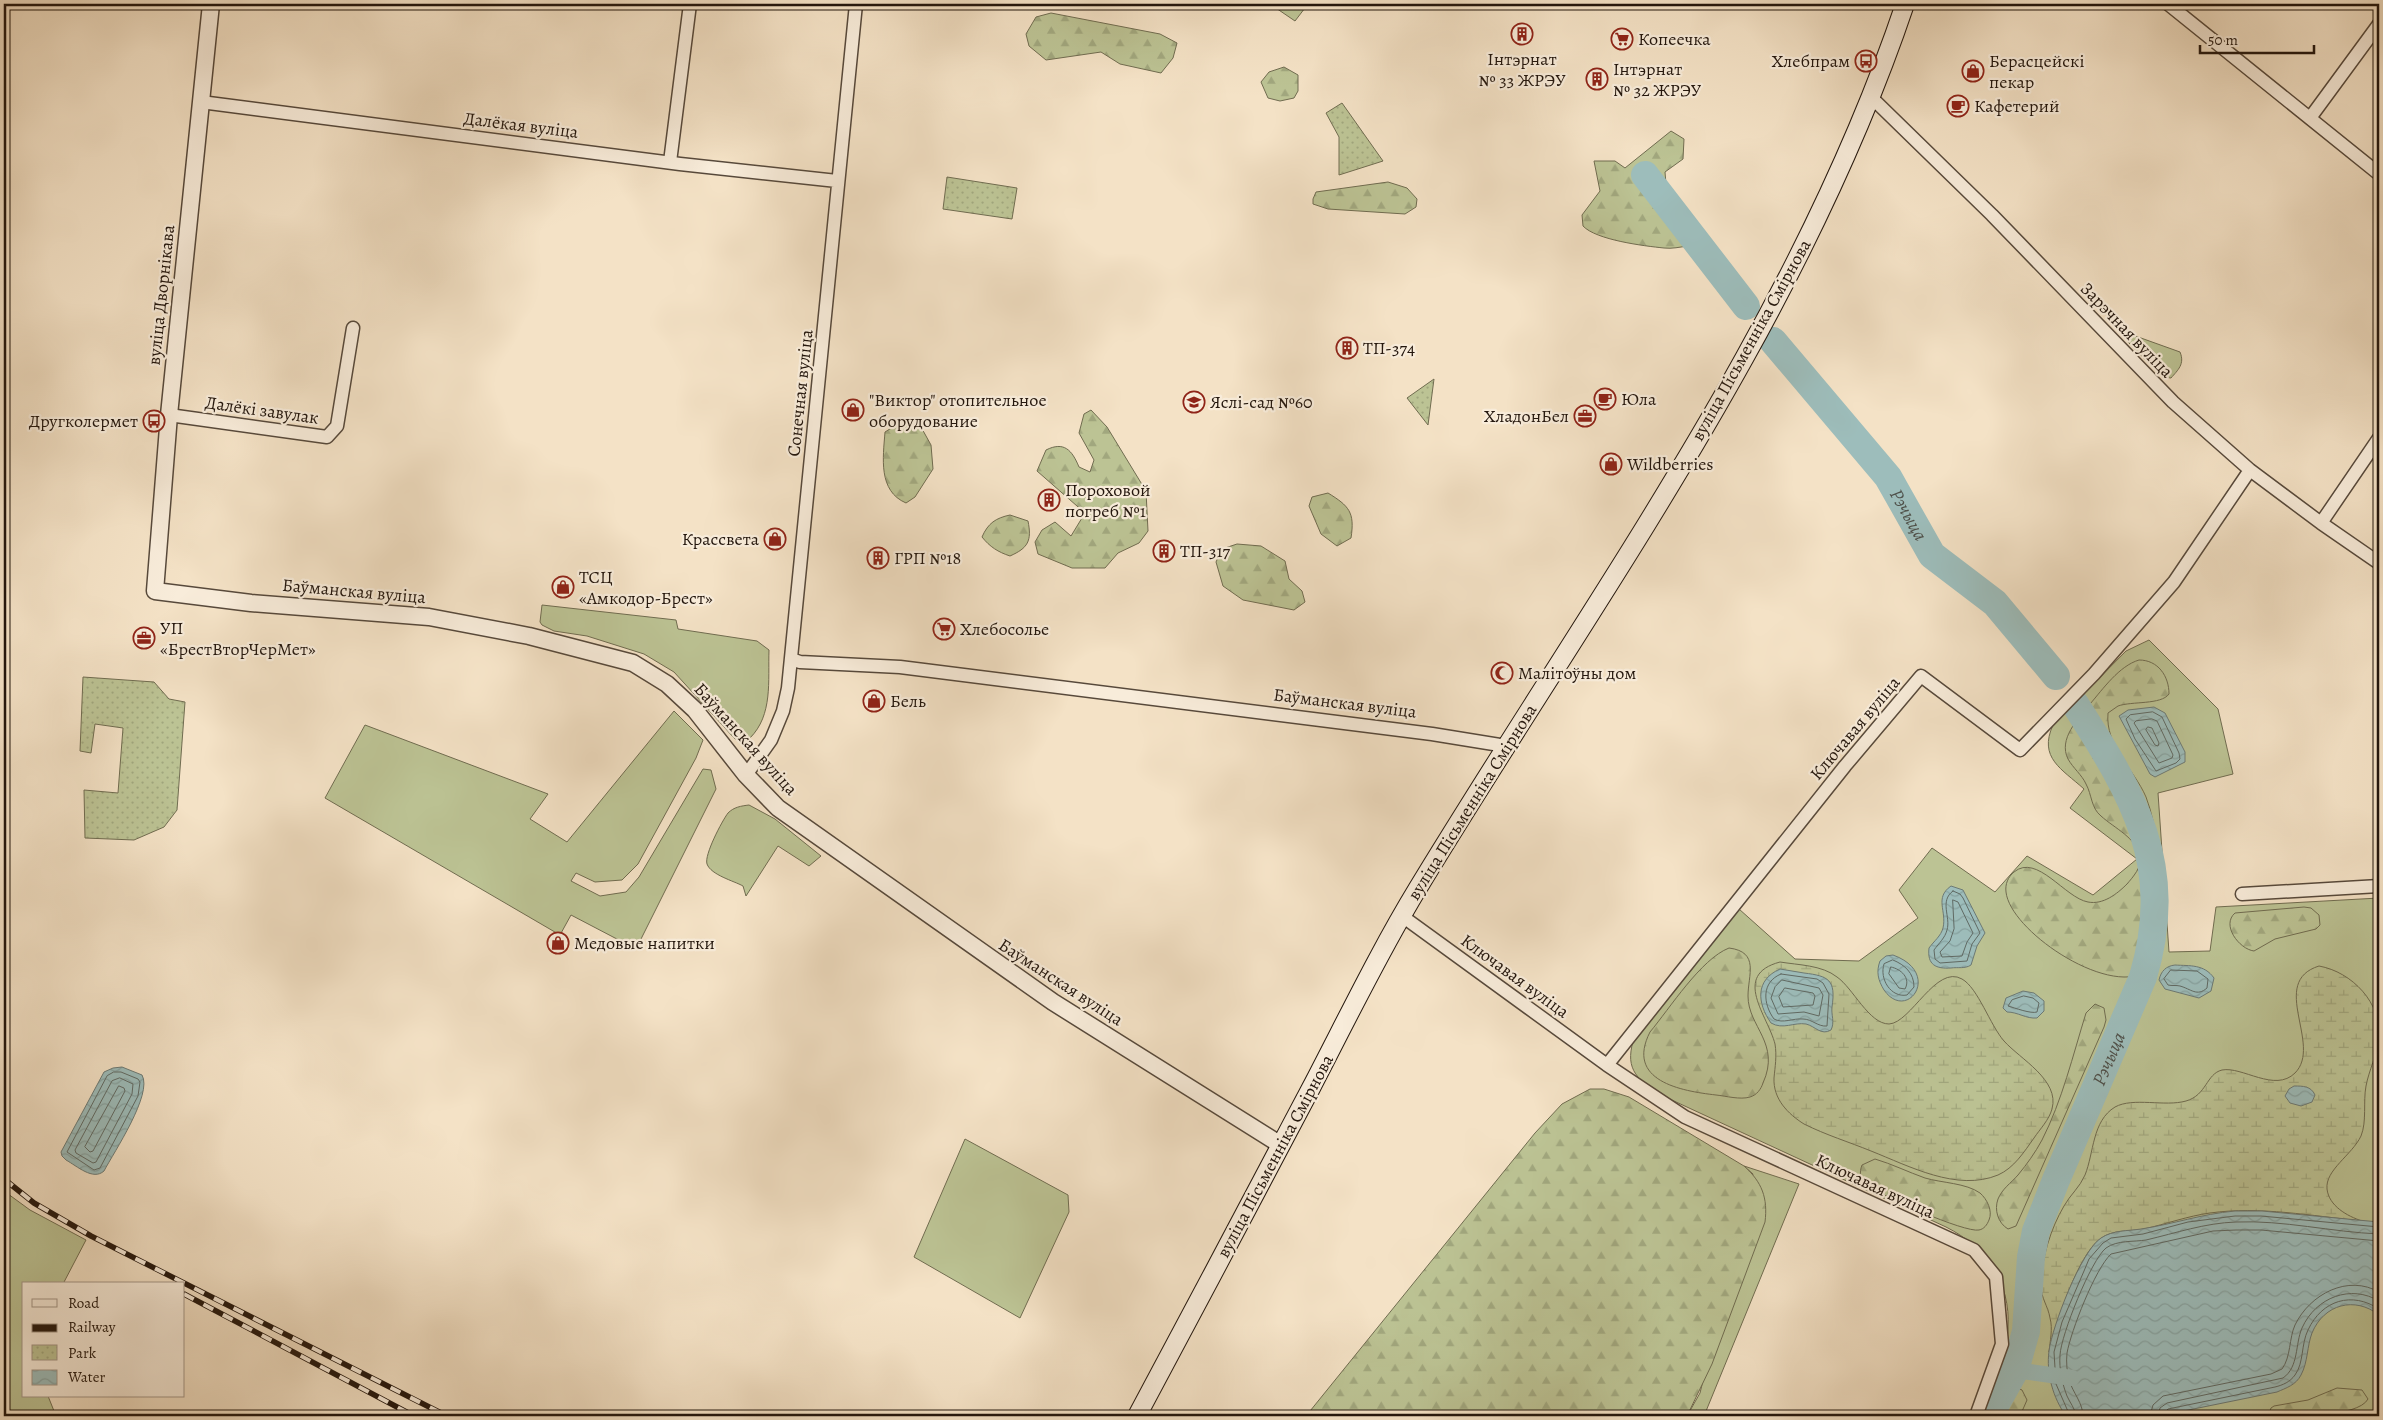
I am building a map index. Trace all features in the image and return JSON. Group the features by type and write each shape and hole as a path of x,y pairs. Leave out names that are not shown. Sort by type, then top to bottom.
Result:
{"main road":[{"name":"вуліца Пісьменніка Смірнова","path":"1137,1416 1402,916 1506,746 1626,559 1718,402 1800,256 1870,98 1905,4"}],"street":[{"name":"вуліца Дворнікава","path":"155,591 169,415 211,4"},
{"path":"670,162 690,4"},
{"name":"Сонечная вуліца","path":"746,775 771,740 788,688 856,4"},
{"path":"2168,4 2379,174"},
{"path":"2310,118 2379,24"},
{"name":"Зарэчная вуліца","path":"1870,98 1992,215 2173,402 2250,470 2320,523 2379,563"},
{"name":"Далёкая вуліца","path":"201,102 670,162 837,180"},
{"name":"Далёкі завулак","path":"169,415 327,436 338,426 353,328"},
{"path":"2320,523 2379,438"},
{"name":"Ключавая вуліца","path":"1607,1065 1845,766 1921,676 2020,750 2094,674 2174,582 2250,470"},
{"name":"Баўманская вуліца","path":"155,591 251,603 429,617 529,636 633,663 667,684 695,710 746,775 778,808 1003,969 1281,1146"},
{"name":"Баўманская вуліца","path":"791,660 900,667 1432,734 1506,746"},
{"path":"2242,894 2379,886"},
{"name":"Ключавая вуліца","path":"1402,916 1607,1065 1685,1117 1974,1250 1996,1276 2002,1344 1976,1416"}],"green space":[{"path":"1270,4 1308,4 1295,21"},
{"path":"1051,13 1160,34 1177,43 1173,58 1161,73 1120,64 1101,52 1046,60 1029,46 1026,34 1036,17"},
{"path":"1284,67 1298,75 1298,91 1294,98 1280,101 1268,98 1261,82 1269,72"},
{"path":"1342,103 1383,161 1339,175 1339,137 1326,113"},
{"path":"1671,131 1684,139 1683,159 1665,172 1666,184 1689,215 1696,228 1688,246 1667,248 1633,244 1609,239 1589,231 1583,226 1582,215 1600,191 1594,161 1615,161 1625,168"},
{"path":"947,177 1017,188 1012,219 943,209"},
{"path":"1388,182 1407,188 1417,199 1416,207 1405,214 1328,209 1313,204 1316,192"},
{"path":"2127,333 2180,352 2181,363 2171,378 2162,377 2124,337"},
{"path":"1434,379 1428,425 1407,398"},
{"path":"1091,410 1107,427 1146,491 1148,531 1139,543 1118,553 1105,568 1072,568 1038,554 1035,542 1042,530 1055,522 1071,536 1085,513 1037,471 1046,450 1058,446 1067,449 1079,467 1090,472 1094,460 1079,433 1084,414"},
{"path":"901,422 921,427 931,445 933,469 915,497 906,503 897,498 891,490 884,473 883,463 885,432"},
{"path":"1328,493 1346,506 1351,516 1351,538 1337,546 1321,534 1309,506 1312,497"},
{"path":"1010,515 1028,521 1029,539 1025,547 1010,556 994,549 982,537 993,522"},
{"path":"1237,544 1261,546 1285,561 1289,579 1302,591 1305,602 1294,610 1243,600 1223,586 1216,562 1222,549"},
{"path":"542,605 676,620 678,629 757,641 769,650 768,697 763,719 750,738 735,739 674,672 644,654 587,636 554,631 542,625 540,622"},
{"path":"2149,640 2218,709 2233,774 2158,793 2169,952 2210,951 2216,907 2379,898 2379,1416 1980,1416 2001,1361 2008,1328 2005,1296 1993,1268 1984,1256 1960,1235 1946,1227 1661,1095 1638,1077 1631,1064 1635,1035 1739,909 1795,959 1859,961 1918,918 1899,890 1932,848 1995,892 2027,856 2093,895 2137,859 2070,808 2084,789 2055,762 2048,746 2053,725 2126,651"},
{"path":"2139,660 2152,663 2161,670 2167,681 2169,694 2160,700 2118,706 2108,713 2108,725 2121,757 2141,787 2150,809 2158,857 2163,937 2153,966 2134,976 2110,975 2082,966 2055,950 2031,931 2014,911 2006,892 2006,886 2014,872 2023,868 2032,868 2051,878 2079,899 2088,902 2099,902 2114,895 2127,884 2136,872 2140,864 2138,850 2130,839 2098,813 2093,805 2088,788 2068,759 2066,744 2067,737 2075,723 2106,685 2125,667"},
{"path":"83,677 154,682 169,699 185,702 177,810 164,827 134,840 85,838 84,790 118,793 123,728 95,724 91,753 80,751"},
{"path":"674,711 703,740 696,758 638,864 622,880 595,882 576,873 571,881 600,896 626,892 639,877 703,769 711,770 716,789 636,949 571,915 560,935 325,798 365,725 548,794 530,819 567,842"},
{"path":"749,805 775,819 821,856 809,866 778,846 746,896 743,886 713,871 709,868 707,860 714,838 728,813 740,806"},
{"path":"2311,908 2319,915 2320,925 2316,929 2275,939 2254,951 2243,946 2231,930 2231,918 2235,913"},
{"path":"1729,948 1739,950 1749,959 1749,1007 1766,1046 1768,1057 1768,1069 1761,1087 1755,1095 1746,1098 1702,1093 1673,1086 1660,1080 1651,1072 1645,1062 1644,1049 1650,1032 1697,973 1718,954"},
{"path":"1780,962 1810,966 1831,973 1843,982 1868,1012 1882,1022 1889,1024 1906,1014 1933,986 1952,977 1962,979 1979,998 2004,1041 2045,1079 2053,1098 2049,1117 2014,1164 2004,1172 1982,1179 1966,1181 1950,1179 1917,1170 1804,1124 1787,1111 1776,1093 1774,1086 1775,1044 1756,997 1755,986 1758,976 1765,968"},
{"path":"2319,966 2331,969 2353,982 2370,1001 2379,1025 2378,1044 2366,1086 2363,1130 2352,1150 2330,1175 2327,1189 2331,1200 2340,1210 2362,1221 2286,1212 2229,1211 2202,1214 2144,1229 2116,1232 2105,1236 2092,1247 2068,1291 2049,1352 2051,1322 2041,1286 2045,1255 2059,1215 2085,1175 2102,1120 2107,1113 2122,1104 2140,1102 2178,1103 2186,1101 2198,1094 2217,1072 2222,1070 2230,1070 2268,1080 2287,1078 2295,1073 2302,1061 2303,1047 2296,1000 2298,986 2304,974"},
{"path":"2095,1004 2104,1008 2106,1020 2104,1027 2016,1226 2008,1229 1998,1216 1996,1207 1998,1199 2004,1189 2028,1163 2042,1140 2061,1094 2086,1013"},
{"path":"1590,1089 1604,1089 1629,1097 1744,1166 1755,1178 1762,1191 1766,1205 1765,1222 1712,1364 1687,1416 1306,1416 1535,1133 1562,1104"},
{"path":"965,1139 1068,1195 1069,1212 1020,1318 914,1257"},
{"path":"1875,1159 1925,1178 1961,1185 1980,1193 1989,1205 1990,1217 1987,1224 1979,1230 1957,1226 1875,1190 1865,1183 1860,1173 1862,1165"},
{"path":"1744,1166 1799,1184 1704,1416 1687,1416 1700,1393 1753,1174"},
{"path":"4,1191 30,1210 86,1240 64,1282 22,1282 22,1398 49,1398 56,1416 4,1416"},
{"path":"2017,1388 2022,1390 2027,1400 2020,1416 1997,1416 2008,1393"},
{"path":"2337,1388 2362,1390 2368,1399 2362,1405 2338,1413 2306,1416 2268,1416 2271,1408 2274,1406 2308,1400"}],"water":[{"path":"2154,707 2165,713 2185,752 2185,762 2155,777 2150,774 2119,716 2128,710"},
{"path":"1951,886 1963,890 1985,933 1977,946 1971,965 1941,968 1931,962 1929,948 1942,931 1944,922 1943,895"},
{"path":"1893,955 1908,963 1916,973 1918,983 1916,992 1910,998 1902,1001 1893,999 1884,990 1878,976 1880,961 1886,956"},
{"path":"2175,965 2191,966 2206,970 2214,978 2211,991 2199,998 2165,989 2159,980 2160,977 2167,968"},
{"path":"1780,969 1819,976 1829,981 1833,991 1833,1024 1831,1030 1824,1032 1806,1024 1780,1026 1771,1023 1761,1000 1762,986 1766,979"},
{"path":"2023,991 2034,993 2044,1001 2044,1011 2037,1018 2007,1012 2003,1008 2006,998"},
{"path":"122,1067 142,1075 144,1084 142,1095 131,1123 104,1171 100,1174 90,1173 66,1160 61,1152 104,1072"},
{"path":"2294,1086 2309,1088 2315,1095 2312,1102 2301,1106 2290,1103 2285,1096 2289,1089"},
{"path":"2235,1211 2262,1211 2379,1222 2379,1315 2370,1309 2350,1305 2341,1306 2324,1315 2312,1333 2305,1365 2299,1378 2290,1386 2277,1392 2159,1416 2066,1416 2054,1393 2049,1368 2049,1351 2061,1308 2077,1273 2093,1246 2101,1238 2116,1232 2153,1227 2211,1214"}],"waterway":[{"name":"Рэчыца","path":"1645,175 1746,306"},
{"name":"Рэчыца","path":"1773,341 1888,477 1932,555 1995,603 2056,676"},
{"name":"Рэчыца","path":"1989,1416 2015,1370 2026,1331 2031,1257 2036,1231 2143,977 2152,937 2155,900 2152,866 2144,833 2131,801 2115,770 2075,704"},
{"path":"2015,1370 2072,1378"}],"railway":[{"path":"4,1179 34,1203 91,1236 182,1282"},
{"path":"185,1284 447,1416"},
{"path":"185,1295 414,1416"}],"place":[{"name":"Інтэрнат № 33 ЖРЭУ","path":"1522,34"},
{"name":"Копеечка","path":"1622,39"},
{"name":"Хлебпрам","path":"1866,61"},
{"name":"Берасцейскі пекар","path":"1973,71"},
{"name":"Інтэрнат № 32 ЖРЭУ","path":"1597,79"},
{"name":"Кафетерий","path":"1958,106"},
{"name":"ТП-374","path":"1347,348"},
{"name":"Юла","path":"1605,399"},
{"name":"Яслі-сад №60","path":"1194,402"},
{"name":"\"Виктор\" отопительное оборудование","path":"853,410"},
{"name":"ХладонБел","path":"1585,416"},
{"name":"Другколермет","path":"154,421"},
{"name":"Wildberries","path":"1611,464"},
{"name":"Пороховой погреб №1","path":"1049,500"},
{"name":"Крассвета","path":"775,539"},
{"name":"ТП-317","path":"1164,551"},
{"name":"ГРП №18","path":"878,558"},
{"name":"ТСЦ «Амкодор-Брест»","path":"563,587"},
{"name":"Хлебосолье","path":"944,629"},
{"name":"УП «БрестВторЧерМет»","path":"144,638"},
{"name":"Малітоўны дом","path":"1502,673"},
{"name":"Бель","path":"874,701"},
{"name":"Медовые напитки","path":"558,943"}]}
